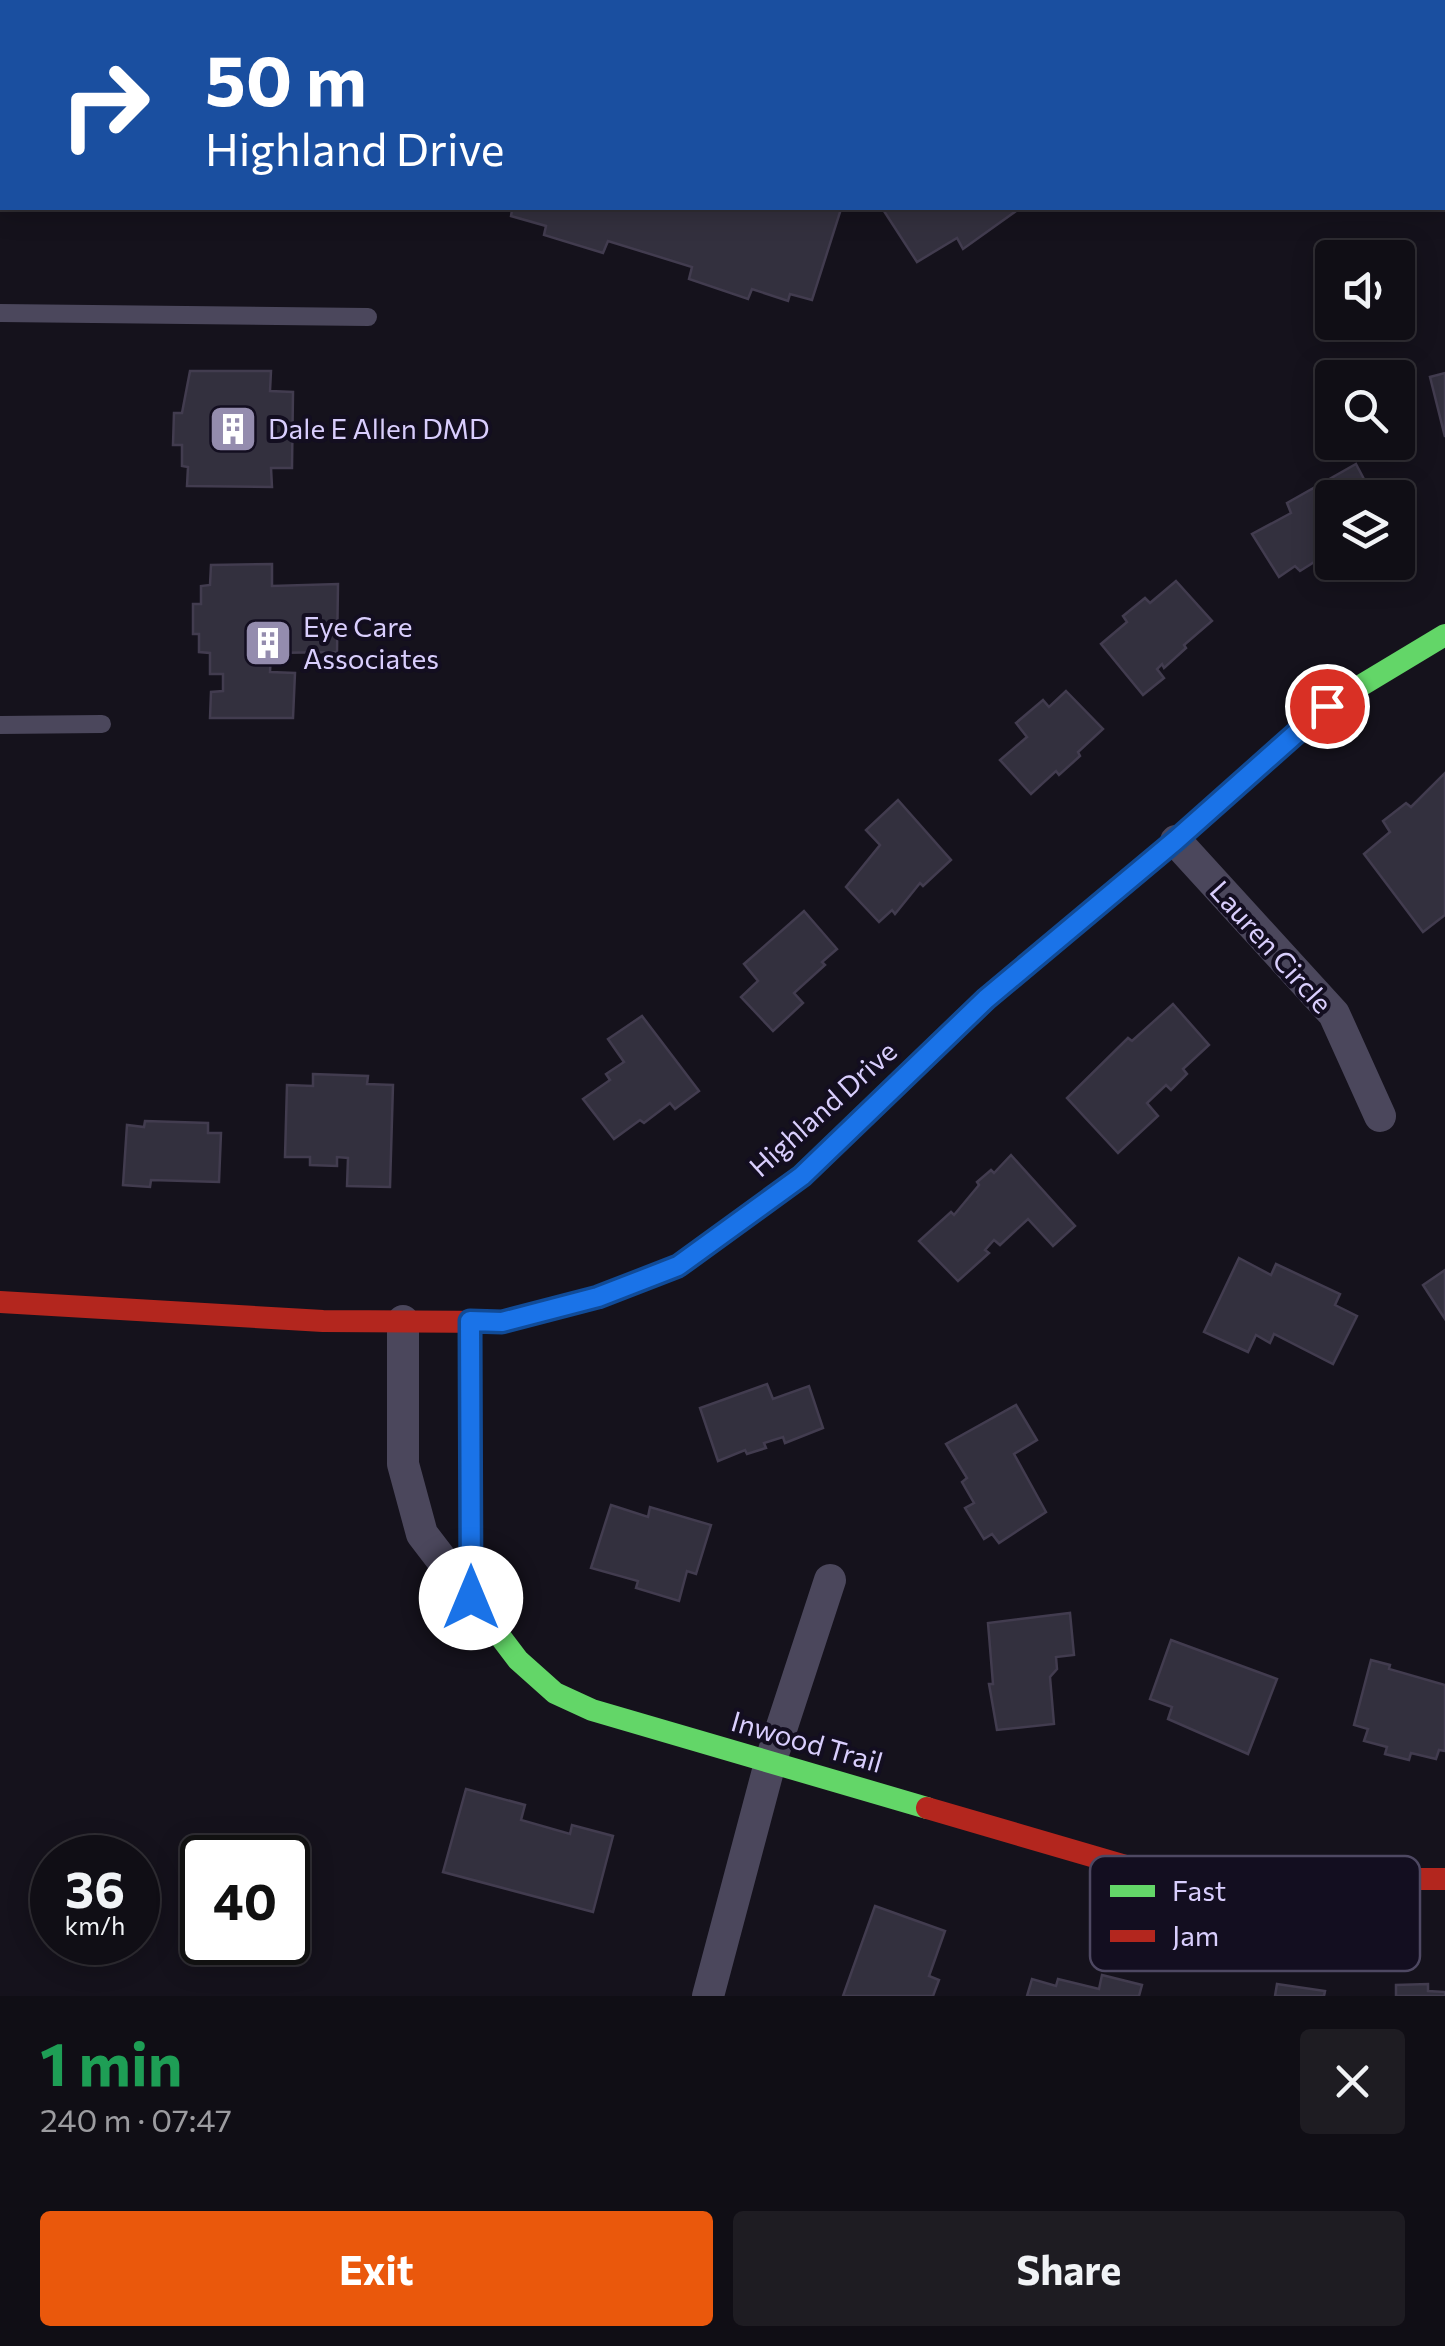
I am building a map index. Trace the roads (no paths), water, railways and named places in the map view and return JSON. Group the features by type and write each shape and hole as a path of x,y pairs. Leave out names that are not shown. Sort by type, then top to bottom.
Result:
{"street":[{"name":"Highland Drive","path":"0,1302 324,1321 502,1322 598,1297 678,1266 802,1176 986,999 1176,840 1327,706 1445,636"},
{"name":"Lauren Circle","path":"1176,840 1334,1014 1380,1116"},
{"path":"403,1321 403,1464 422,1534 471,1598"},
{"path":"470,1321 471,1598"},
{"path":"708,1996 770,1763 830,1580"},
{"name":"Inwood Trail","path":"471,1598 518,1660 555,1693 592,1710 1091,1856"}],"lane":[{"path":"0,313 368,317"},
{"path":"0,725 102,724"}],"place":[{"name":"Dale E Allen DMD","path":"233,429"},
{"name":"Eye Care Associates","path":"268,643"}]}
